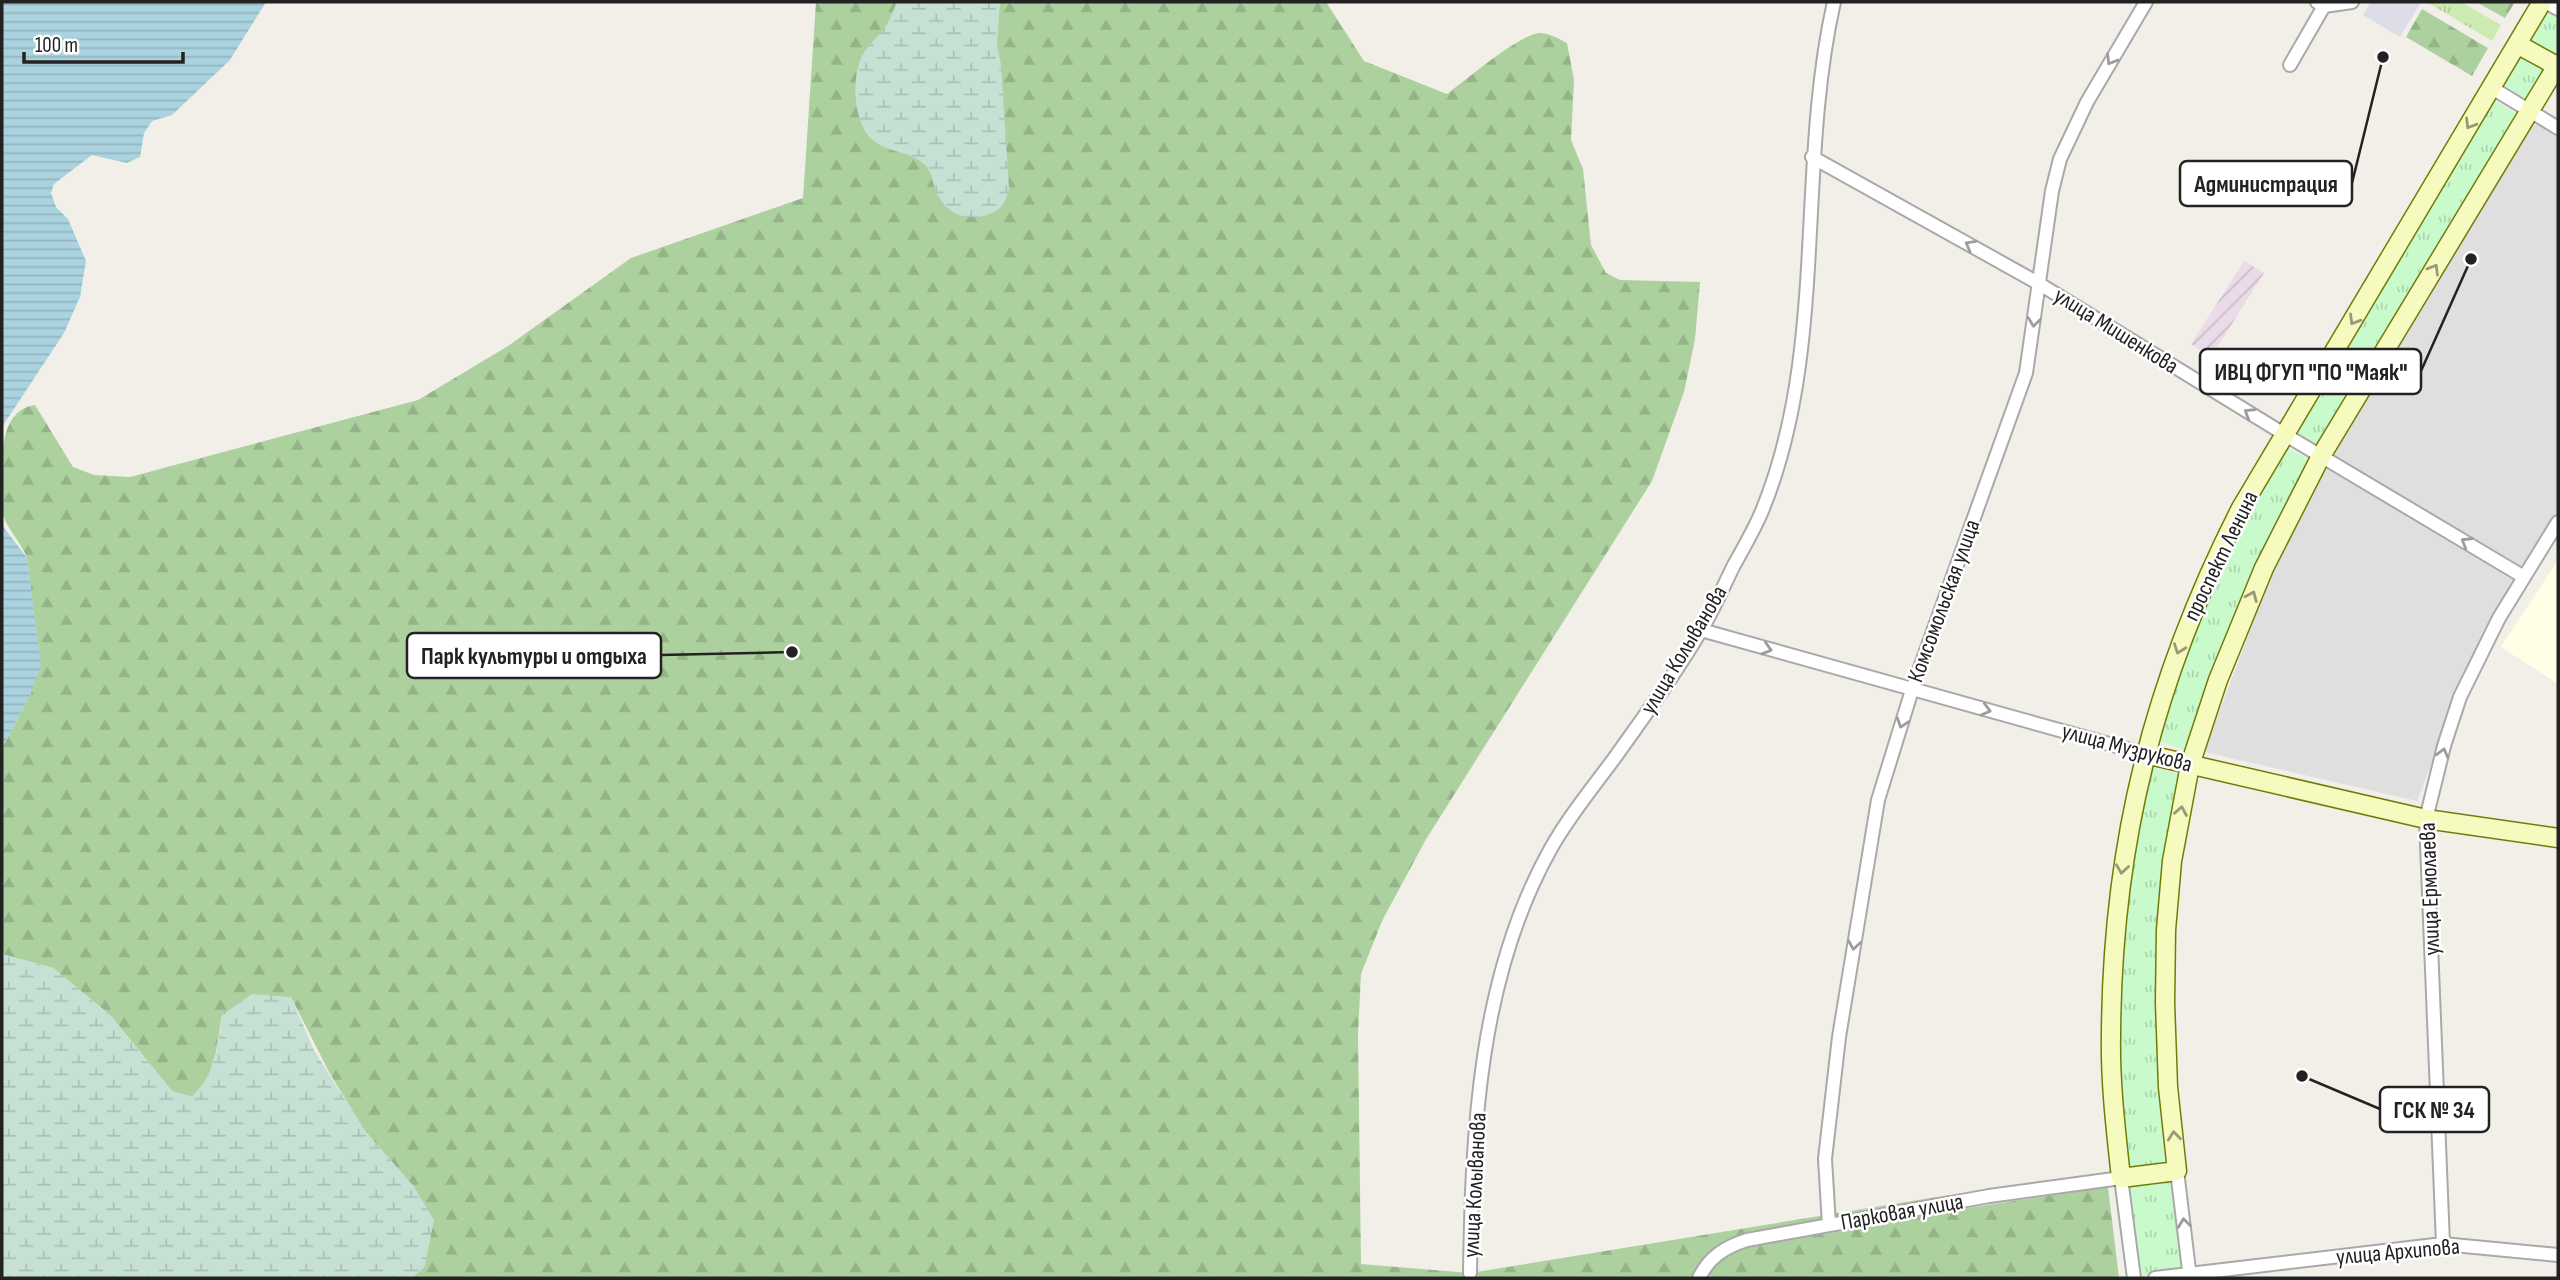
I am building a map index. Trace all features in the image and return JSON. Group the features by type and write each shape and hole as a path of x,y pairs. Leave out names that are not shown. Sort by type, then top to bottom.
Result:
{"street":[{"name":"улица Колыванова","path":"1470,1273 1476,1120 1485,1053 1496,990 1521,914 1550,849 1656,699 1701,630 1762,512 1793,413 1802,348 1812,158 1821,69 1834,2"},
{"name":"Комсомольская улица","path":"1829,1225 1825,1159 1839,1037 1878,800 1912,690 2026,373 2052,191 2060,159 2087,102 2146,2"},
{"path":"2290,65 2320,4 2352,2"},
{"path":"2544,2 2558,9"},
{"name":"проспект Ленина","path":"2134,1278 2113,1089 2112,987 2126,840 2145,754 2174,663 2210,571 2241,508 2544,2"},
{"path":"2518,44 2558,65"},
{"name":"проспект Ленина","path":"2190,1276 2168,1087 2165,1003 2166,930 2172,861 2190,765 2218,680 2249,602 2279,535 2320,456 2558,65"},
{"path":"2491,88 2558,128"},
{"name":"улица Мишенкова","path":"1812,158 2038,282 2284,435 2524,577"},
{"name":"улица Ермолаева","path":"2443,1244 2426,819 2444,746 2460,697 2499,618 2558,522"},
{"name":"улица Музрукова","path":"1701,630 2190,765 2426,819 2558,838"},
{"path":"2121,1178 2178,1171"},
{"name":"Парковая улица","path":"1699,1278 1718,1253 1747,1240 1989,1196 2121,1178"},
{"name":"улица Архипова","path":"2155,1278 2190,1276 2443,1244 2558,1255"}],"shaded area":[{"path":"2371,2 2421,2 2400,37 2363,15"},
{"path":"2543,122 2558,131 2558,513 2525,566 2518,566 2331,456 2331,445 2525,129"},
{"path":"2244,261 2264,273 2211,357 2191,344"},
{"path":"2326,469 2513,576 2515,586 2476,650 2417,801 2204,752 2268,583"},
{"path":"2558,560 2558,684 2501,647"}],"green space":[{"path":"816,2 1326,2 1364,61 1447,94 1519,41 1540,33 1554,36 1567,43 1574,80 1571,140 1583,169 1591,245 1606,273 1620,280 1700,282 1695,339 1684,392 1652,481 1425,841 1382,921 1361,974 1358,1034 1361,1264 1470,1273 1949,1195 1953,1210 2108,1187 2119,1278 412,1278 425,1266 414,1187 364,1130 329,1072 291,997 222,1015 208,1079 192,1097 172,1091 110,1015 53,968 2,954 2,748 31,693 37,638 27,558 5,520 2,507 3,447 9,424 15,415 35,405 73,467 94,475 130,477 418,400 508,346 631,258 803,198"},
{"path":"897,2 1000,2 997,44 1001,65 1009,188 1002,205 992,213 969,217 961,216 947,208 926,166 914,157 880,145 867,134 862,124 855,88 858,65 864,52 886,26"},
{"path":"2427,2 2461,2 2501,25 2492,41"},
{"path":"2476,2 2515,2 2505,18"},
{"path":"2547,8 2558,15 2558,53 2555,58 2528,42"},
{"path":"2422,9 2488,48 2472,76 2406,37"},
{"path":"2521,53 2548,69 2529,102 2501,86"},
{"path":"2494,100 2520,116 2318,447 2292,432"},
{"path":"2283,445 2313,462 2189,751 2154,740 2221,562"},
{"path":"2147,766 2183,775 2168,861 2171,1167 2125,1173 2117,1090 2117,968"},
{"path":"2,954 53,968 110,1015 172,1091 192,1097 211,1069 222,1015 252,994 291,997 314,1050 364,1130 414,1187 434,1220 425,1266 412,1278 2,1278"},
{"path":"2174,1182 2185,1271 2138,1277 2126,1188"}],"water":[{"path":"2,2 266,2 230,60 172,115 152,121 144,133 140,157 127,163 92,155 54,184 51,193 56,207 68,219 86,261 80,297 64,333 2,427"},
{"path":"2,525 27,558 41,666 31,693 2,748"}],"place":[{"name":"Администрация","path":"2383,57"},
{"name":"ИВЦ ФГУП \"ПО \"Маяк\"","path":"2471,259"},
{"name":"Парк культуры и отдыха","path":"792,652"},
{"name":"ГСК № 34","path":"2302,1076"}]}
